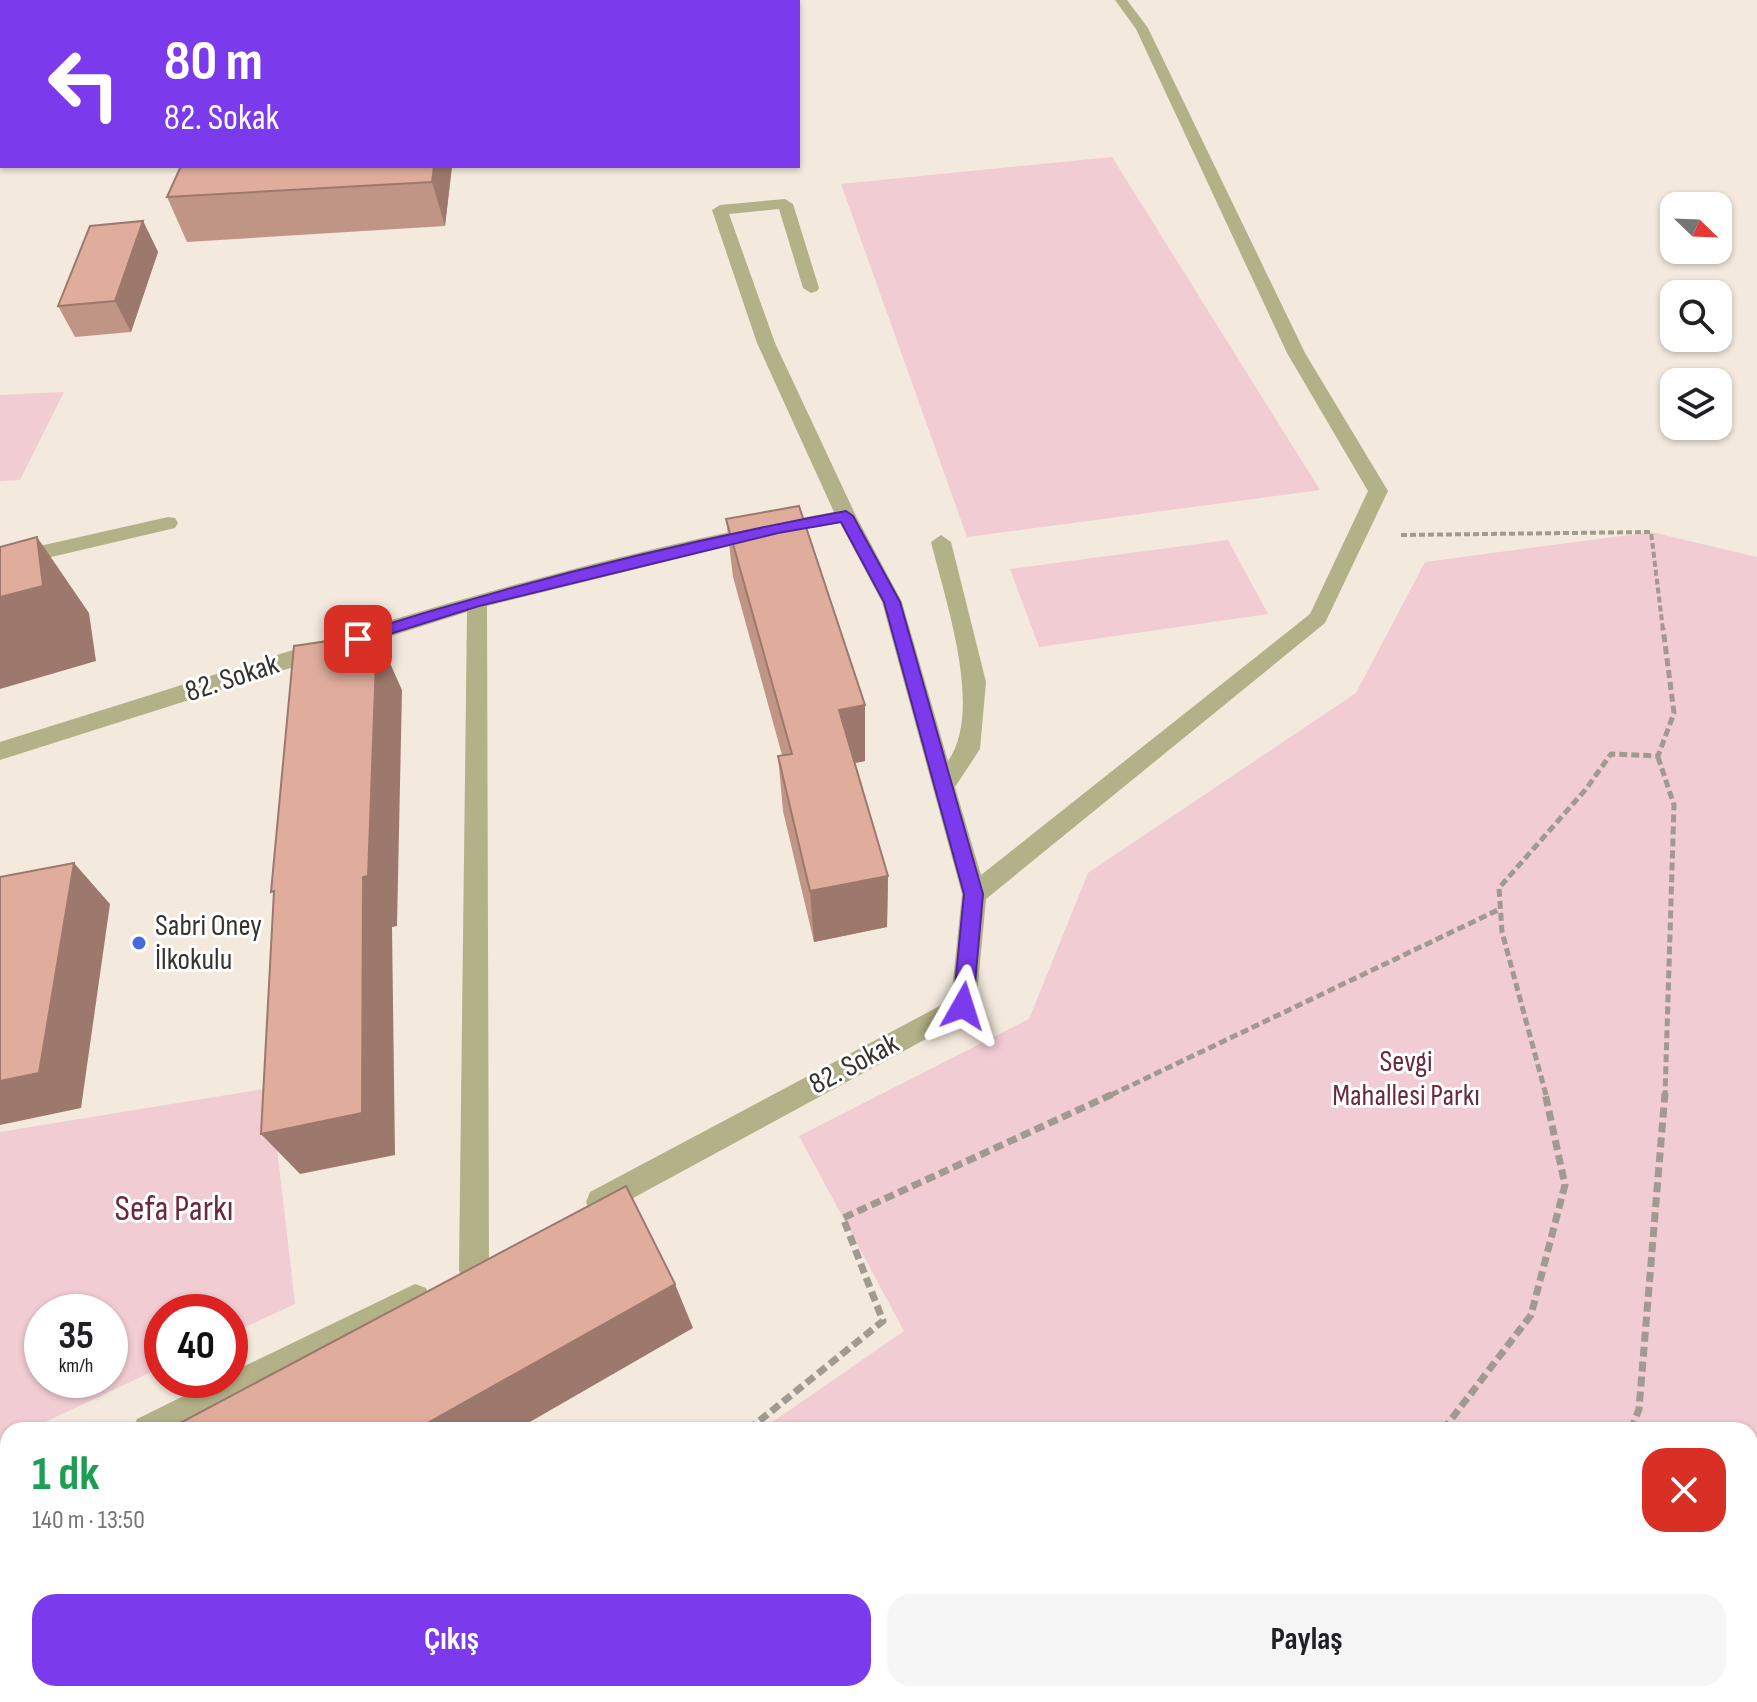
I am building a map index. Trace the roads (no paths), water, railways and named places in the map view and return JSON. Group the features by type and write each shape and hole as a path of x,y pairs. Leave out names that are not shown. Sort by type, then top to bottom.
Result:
{"street":[{"path":"974,894 1318,618 1378,491 1296,353 1142,28 1121,0"},
{"path":"811,288 785,204 720,210 766,343 846,516"},
{"name":"82. Sokak","path":"0,751 477,601 778,528 846,516 892,602 974,894 963,1006 585,1210"},
{"path":"0,562 168,523"},
{"path":"941,542 975,682 969,749 943,787"},
{"path":"474,1270 477,601"},
{"path":"164,1422 502,1255"}],"place":[{"name":"Sabri Oney İlkokulu","path":"139,943"}],"park label":[{"name":"Sevgi Mahallesi Parkı","path":"1406,1079"},
{"name":"Sefa Parkı","path":"174,1209"}]}
